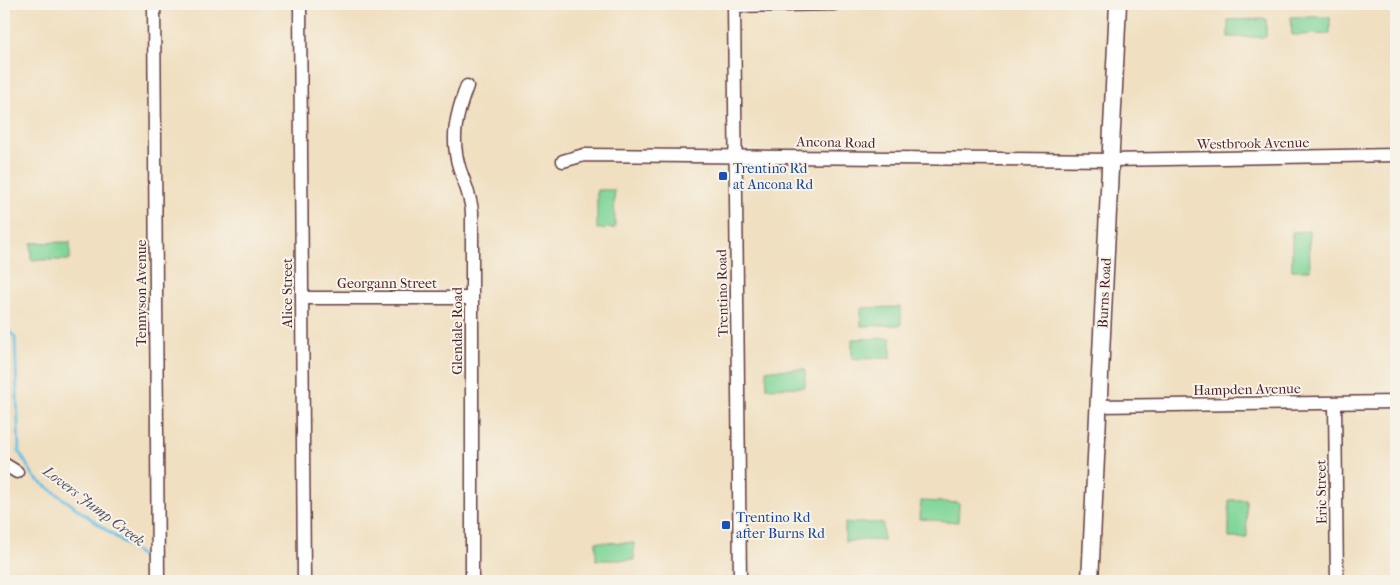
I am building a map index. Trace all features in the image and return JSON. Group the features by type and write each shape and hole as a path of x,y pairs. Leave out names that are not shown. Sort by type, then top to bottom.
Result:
{"main road":[{"name":"Burns Road","path":"1090,581 1118,4"}],"street":[{"name":"Tennyson Avenue","path":"154,4 158,581"},
{"name":"Alice Street","path":"300,4 304,581"},
{"path":"734,5 834,4"},
{"name":"Trentino Road","path":"734,5 740,581"},
{"name":"Glendale Road","path":"467,86 457,114 454,137 456,157 471,205 472,581"},
{"name":"Ancona Road","path":"563,161 584,155 1111,160"},
{"name":"Westbrook Avenue","path":"1111,160 1396,156"},
{"name":"Georgann Street","path":"302,298 472,298"},
{"name":"Hampden Avenue","path":"1099,406 1396,402"},
{"name":"Eric Street","path":"1335,403 1337,581"},
{"path":"4,464 17,472"}],"green space":[{"path":"1291,17 1330,17 1330,34 1292,35"},
{"path":"1266,19 1266,37 1228,37 1228,20"},
{"path":"597,190 614,190 615,228 597,229"},
{"path":"1309,231 1310,270 1292,270 1292,232"},
{"path":"70,242 70,260 31,260 31,243"},
{"path":"901,307 901,325 861,326 861,308"},
{"path":"891,338 891,358 852,359 852,339"},
{"path":"805,369 805,387 767,388 766,370"},
{"path":"1229,500 1246,500 1247,538 1229,538"},
{"path":"921,501 959,503 958,522 920,519"},
{"path":"845,523 883,523 883,540 845,541"},
{"path":"596,542 634,543 634,560 596,560"}],"waterway":[{"name":"Lovers Jump Creek","path":"4,327 15,337 19,452 35,478 146,559"},
{"name":"Lovers Jump Creek","path":"174,580 178,581"}],"place":[{"name":"Trentino Rd at Ancona Rd","path":"723,176"},
{"name":"Trentino Rd after Burns Rd","path":"726,525"}]}
